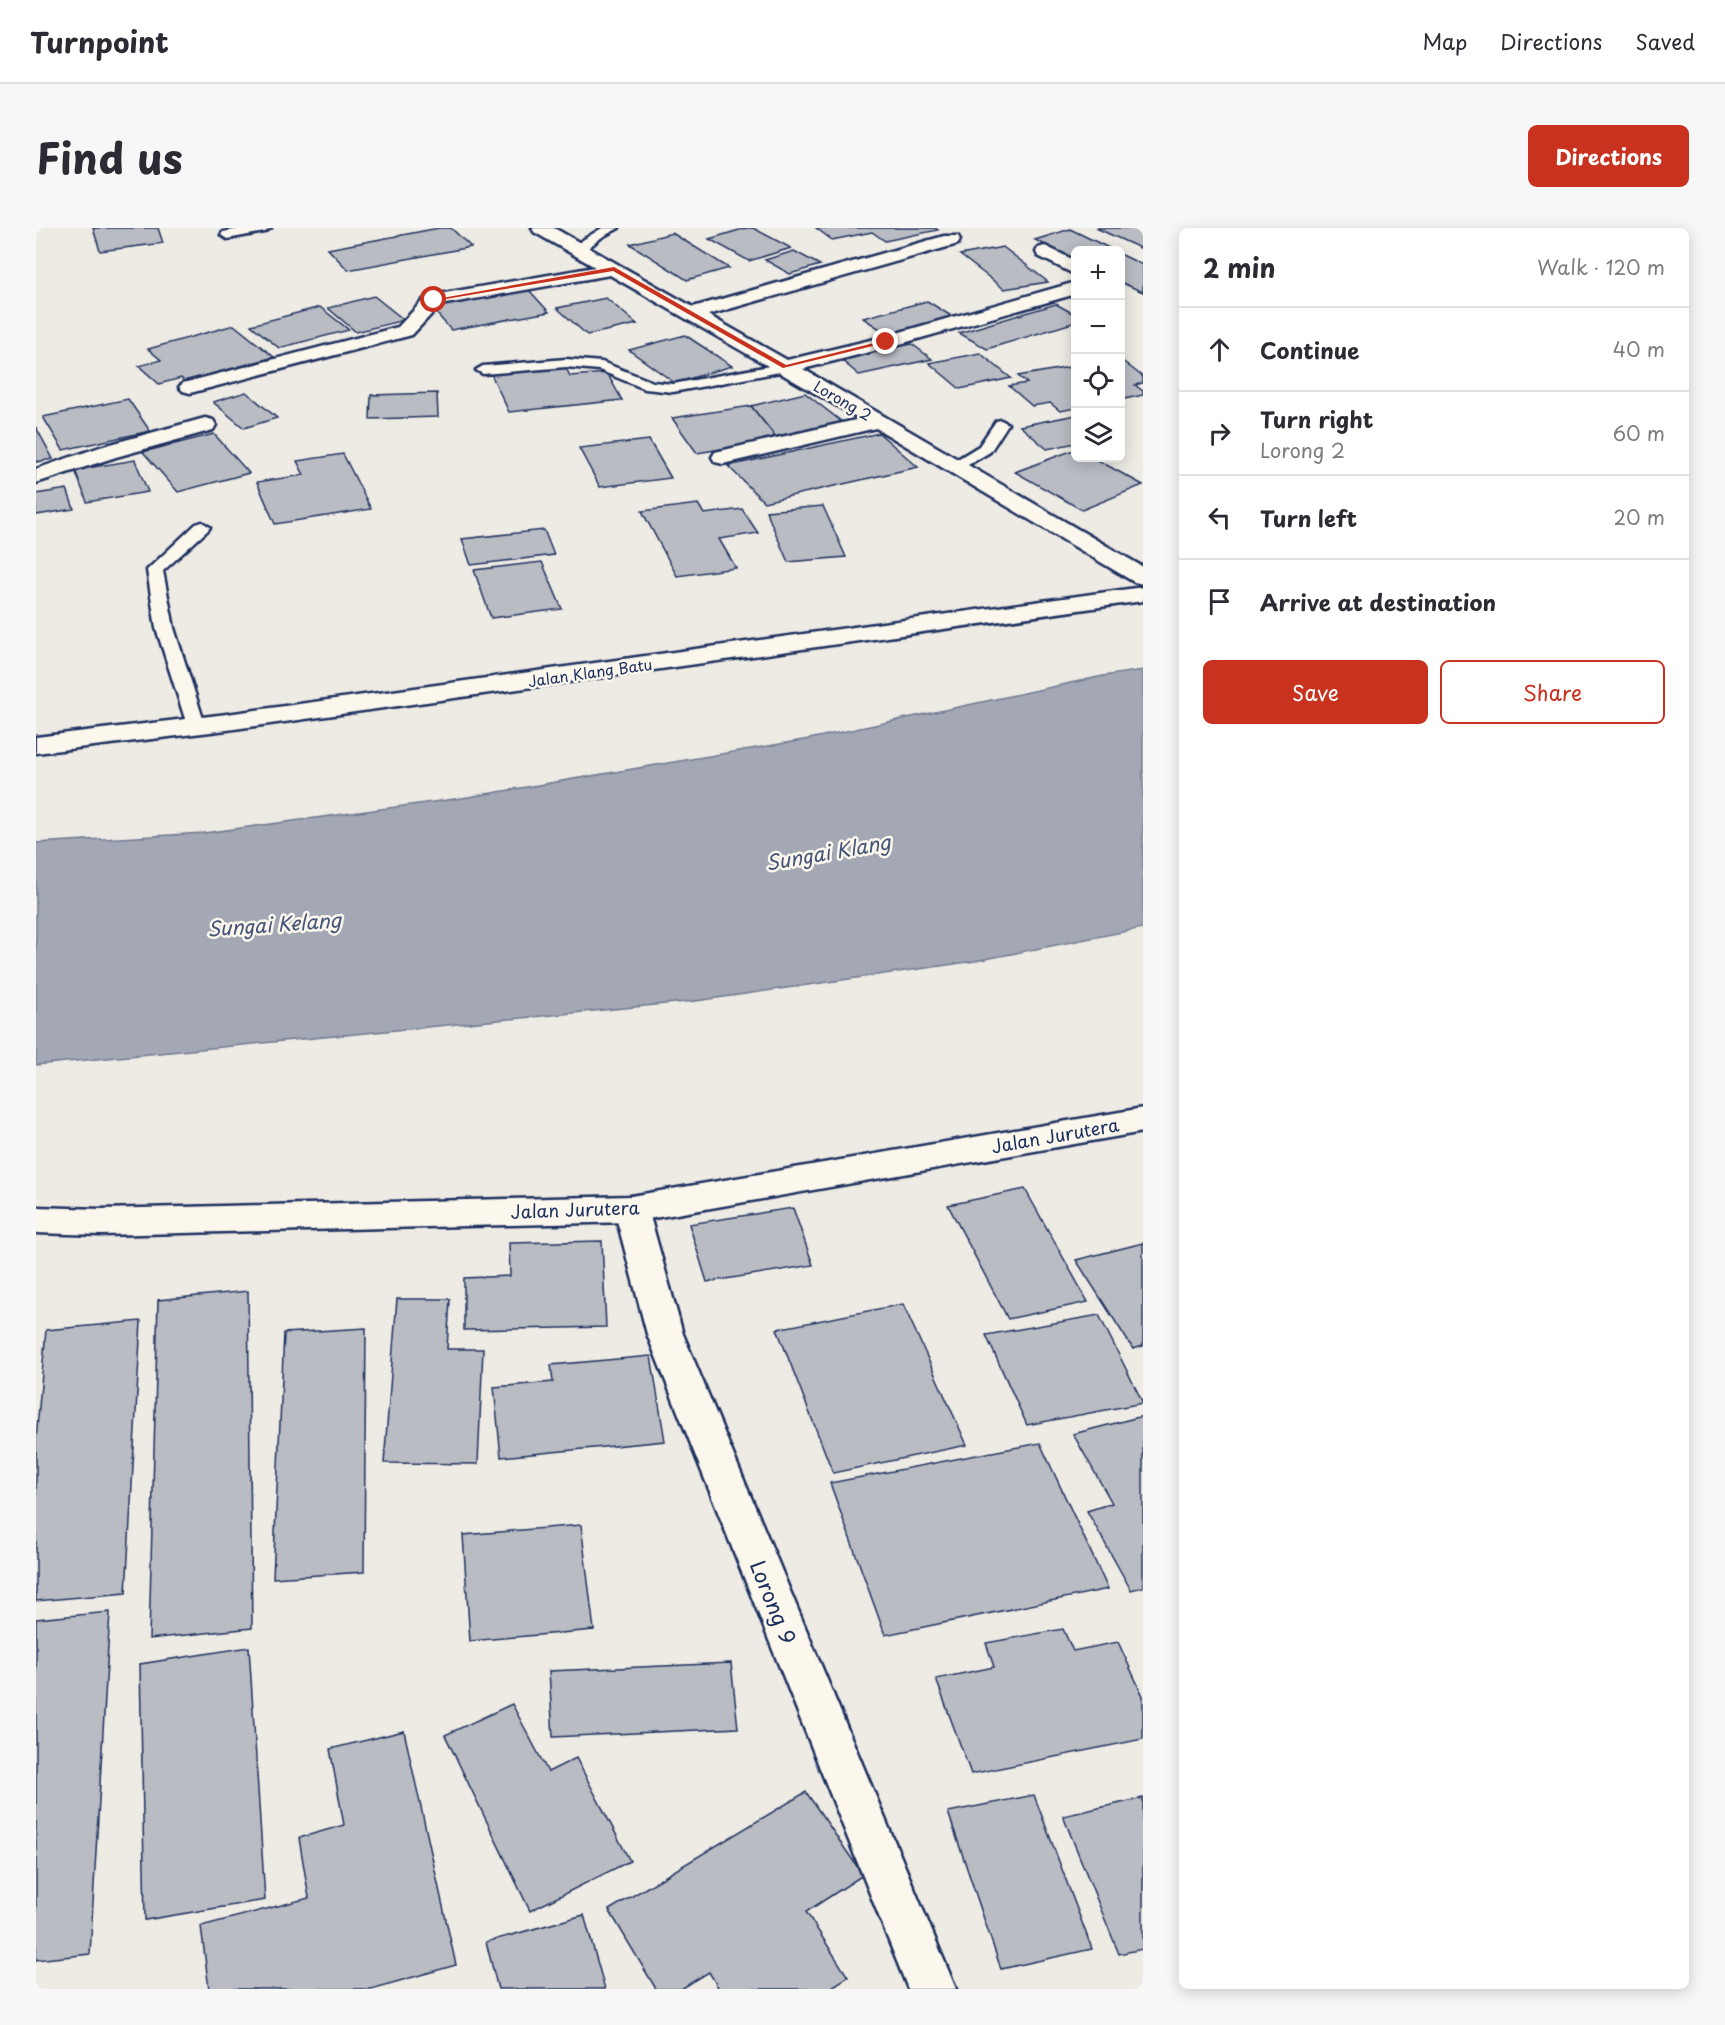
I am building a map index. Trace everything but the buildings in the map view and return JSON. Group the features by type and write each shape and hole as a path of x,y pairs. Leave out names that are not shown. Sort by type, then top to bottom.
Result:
{"street":[{"name":"Lorong 2","path":"541,228 879,421 1143,577"},
{"path":"692,313 951,240"},
{"path":"1045,252 1071,266"},
{"path":"190,387 405,331 416,323 422,307 434,300 614,269"},
{"path":"785,367 898,339 1071,289"},
{"path":"723,457 879,421"},
{"path":"36,476 108,452 205,425"},
{"name":"Jalan Klang Batu","path":"36,745 196,725 1143,594"},
{"name":"Jalan Jurutera","path":"36,1220 101,1222 631,1209 1143,1120"},
{"name":"Lorong 9","path":"631,1209 665,1334 932,1989"}],"lane":[{"path":"227,235 265,228"},
{"path":"578,249 598,234 613,228"},
{"path":"483,370 566,363 602,366 650,386 673,388 785,367"},
{"path":"956,466 986,449 1001,424"},
{"path":"196,725 165,628 155,570 202,527"}],"water":[{"path":"1143,670 1143,928 975,961 696,1001 36,1065 36,843 204,833 462,798 809,739 1103,676"}],"route":[{"path":"434,300 452,295 614,269 785,367 886,342"}],"water label":[{"name":"Sungai Klang","path":"828,852"},
{"name":"Sungai Kelang","path":"274,924"}]}
